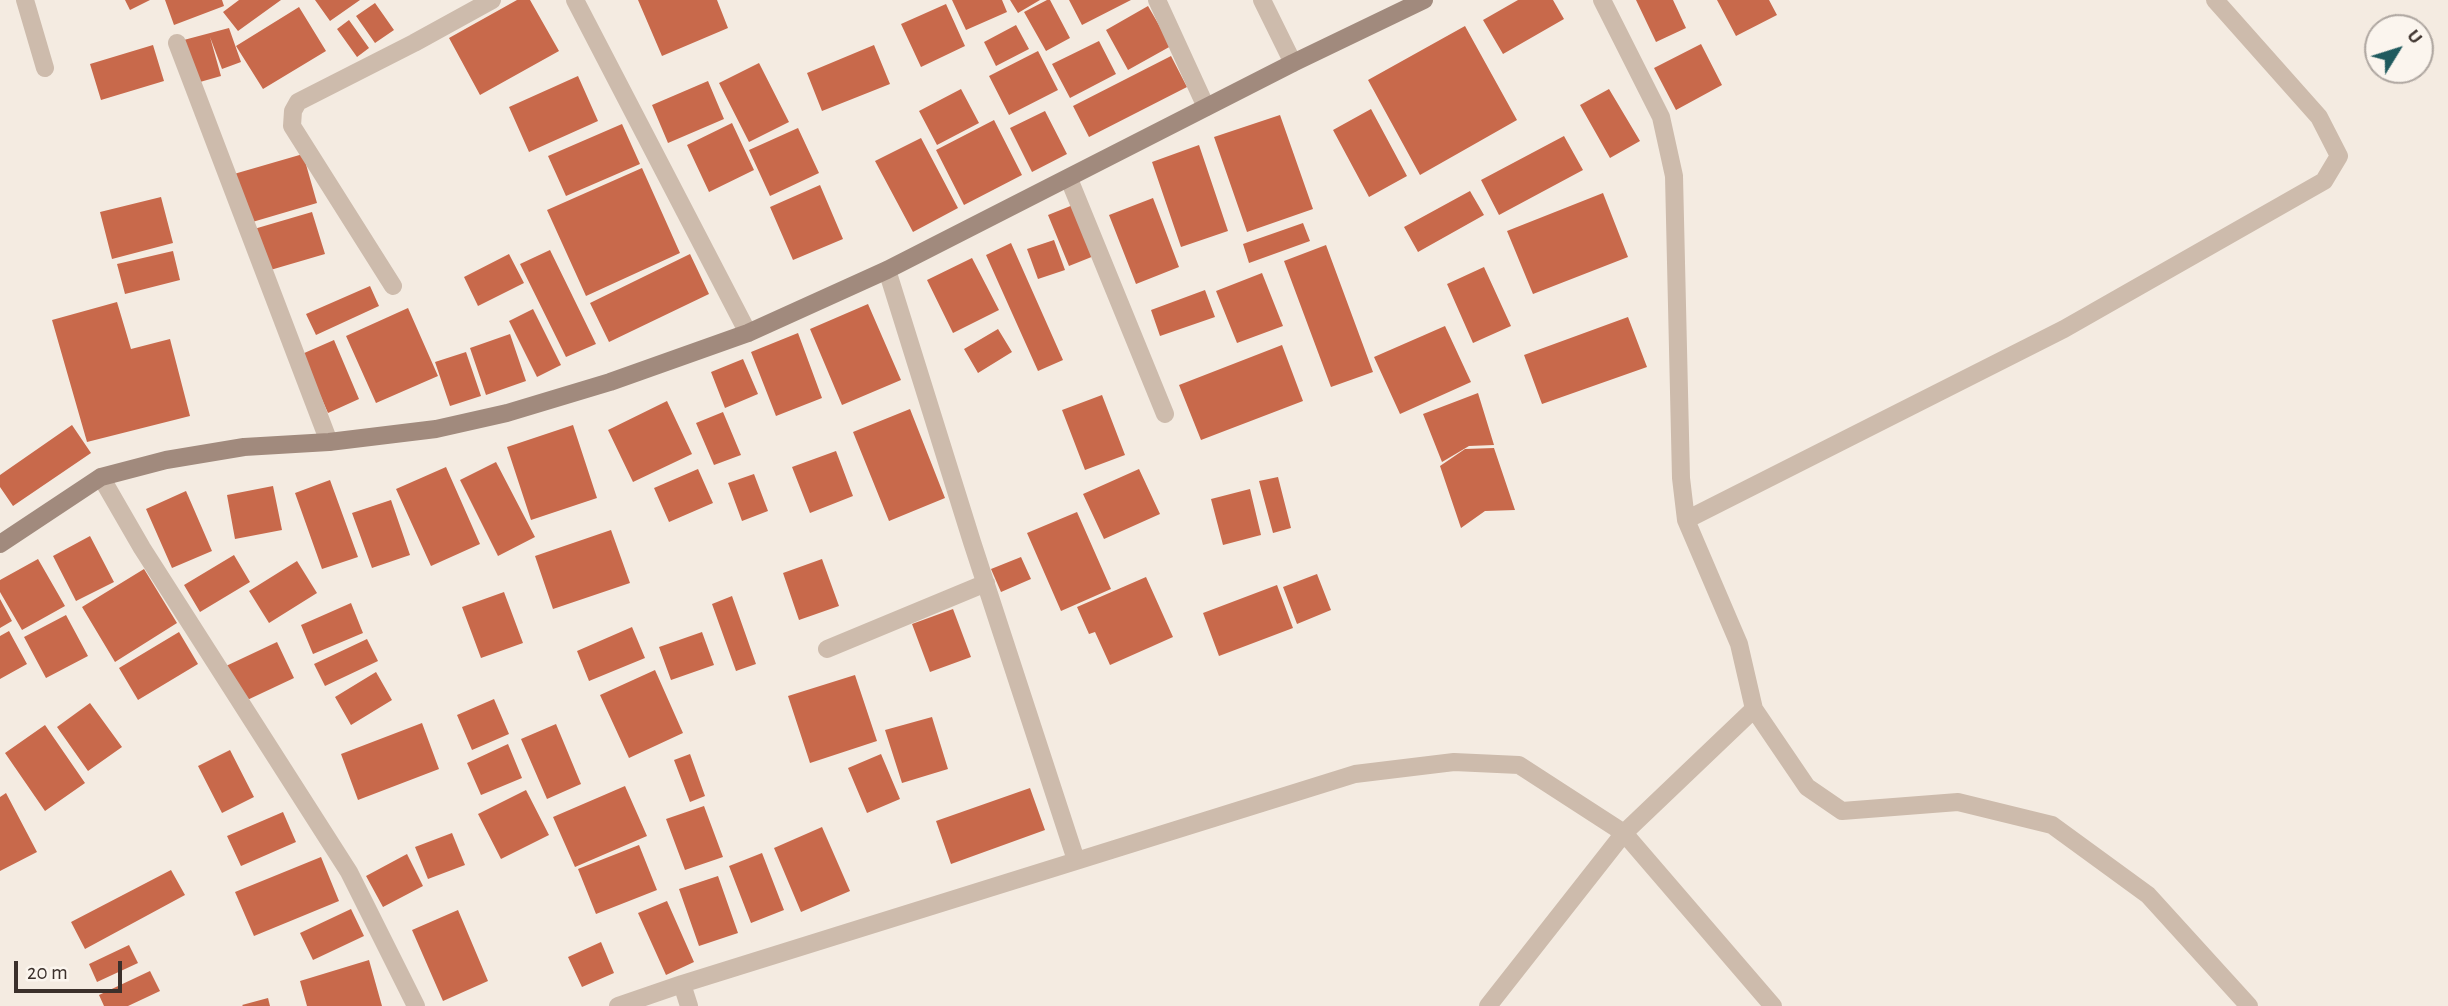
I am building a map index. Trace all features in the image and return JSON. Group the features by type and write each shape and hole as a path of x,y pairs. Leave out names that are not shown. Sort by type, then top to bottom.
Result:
{"street":[{"path":"25,0 45,68"},
{"path":"393,286 292,126 293,111 298,102 492,0"},
{"path":"575,0 748,332"},
{"path":"1157,0 1206,107"},
{"path":"1262,0 1293,63"},
{"path":"0,544 101,477 166,460 244,447 329,442 436,429 507,413 610,382 748,332 887,270 1293,63 1424,0"},
{"path":"1602,0 1661,117 1674,176 1680,466 1686,520 1739,644 1754,709 1807,787 1842,811 1958,802 2052,825 2148,895 2249,1006"},
{"path":"1686,520 2064,329 2324,181 2339,156 2319,117 2215,0"},
{"path":"177,43 329,442"},
{"path":"1069,179 1165,414"},
{"path":"887,270 1076,860"},
{"path":"101,477 142,548 349,872 415,1006"},
{"path":"827,649 986,583"},
{"path":"1488,1006 1624,833 1754,709"},
{"path":"618,1006 1355,774 1454,762 1519,765 1624,833 1773,1006"},
{"path":"682,984 690,1006"}],"building":[{"path":"125,0 150,0 130,10"},
{"path":"165,0 222,0 224,6 174,25"},
{"path":"239,0 281,0 238,31 223,12"},
{"path":"315,0 360,0 330,21"},
{"path":"517,0 530,0 559,51 480,95 449,38"},
{"path":"638,0 717,0 728,28 662,56"},
{"path":"952,0 1002,0 1007,12 966,30"},
{"path":"1010,0 1040,0 1018,13"},
{"path":"1050,0 1070,38 1046,51 1024,12"},
{"path":"1069,0 1131,0 1082,25"},
{"path":"1518,0 1553,0 1564,19 1503,54 1483,20"},
{"path":"1636,0 1673,0 1686,28 1656,42"},
{"path":"1717,0 1769,0 1777,15 1736,36"},
{"path":"375,3 394,30 375,43 356,16"},
{"path":"946,4 965,46 921,67 901,24"},
{"path":"1148,6 1171,46 1128,70 1106,30"},
{"path":"299,7 326,51 263,89 236,46"},
{"path":"349,20 369,48 357,57 337,29"},
{"path":"1016,25 1029,49 996,66 984,42"},
{"path":"1465,26 1517,120 1420,175 1368,80"},
{"path":"229,28 241,62 222,69 210,37 221,76 193,84 180,41"},
{"path":"1099,41 1116,74 1070,98 1052,64"},
{"path":"1701,44 1722,85 1676,110 1654,68"},
{"path":"153,45 164,81 101,100 90,64"},
{"path":"874,45 890,84 822,111 807,73"},
{"path":"1038,51 1058,90 1009,115 989,76"},
{"path":"1171,56 1187,87 1089,137 1073,106"},
{"path":"759,63 789,122 749,142 719,83"},
{"path":"578,76 598,121 529,152 509,107"},
{"path":"708,81 724,119 668,143 652,105"},
{"path":"961,89 979,123 937,145 919,111"},
{"path":"1609,89 1640,141 1610,158 1580,105"},
{"path":"1371,109 1407,176 1369,197 1333,130"},
{"path":"1045,111 1067,154 1032,172 1010,128"},
{"path":"1280,115 1313,209 1247,232 1214,137"},
{"path":"994,120 1022,175 964,205 936,150"},
{"path":"732,123 754,170 709,192 687,145"},
{"path":"622,124 640,164 566,196 548,156"},
{"path":"798,128 819,173 770,196 749,150"},
{"path":"1564,136 1583,170 1499,215 1481,180"},
{"path":"921,138 958,208 913,232 875,161"},
{"path":"1199,145 1228,231 1181,247 1152,162"},
{"path":"303,154 317,203 249,223 234,174"},
{"path":"642,168 680,253 586,296 547,210"},
{"path":"820,185 843,239 793,260 770,207"},
{"path":"1470,191 1484,215 1418,252 1404,227"},
{"path":"1603,193 1628,257 1533,294 1507,231"},
{"path":"161,197 173,243 112,259 100,212"},
{"path":"1153,198 1179,267 1136,284 1109,215"},
{"path":"1073,205 1094,256 1069,266 1048,215"},
{"path":"312,212 325,254 267,271 254,229"},
{"path":"1303,223 1310,241 1249,263 1243,244"},
{"path":"1054,240 1065,270 1038,279 1027,249"},
{"path":"1011,243 1063,360 1038,371 986,255"},
{"path":"1326,245 1373,372 1331,387 1284,261"},
{"path":"550,250 596,344 566,357 520,264"},
{"path":"173,251 180,280 125,294 117,264"},
{"path":"509,254 524,283 478,306 464,277"},
{"path":"690,254 709,294 609,342 590,303"},
{"path":"972,258 999,310 953,333 927,280"},
{"path":"1484,267 1511,326 1473,343 1447,284"},
{"path":"1262,273 1283,326 1237,343 1216,291"},
{"path":"370,286 379,306 316,335 306,314"},
{"path":"1205,290 1215,317 1160,336 1151,310"},
{"path":"117,302 131,349 170,339 190,416 87,442 52,320"},
{"path":"868,304 901,380 842,405 810,329"},
{"path":"408,308 438,376 376,403 346,336"},
{"path":"533,309 561,365 537,377 509,321"},
{"path":"1628,317 1647,367 1542,404 1524,355"},
{"path":"1445,326 1471,382 1400,414 1374,357"},
{"path":"998,329 1012,352 978,373 964,349"},
{"path":"798,333 822,398 776,416 751,352"},
{"path":"510,334 526,381 486,395 470,348"},
{"path":"334,340 359,399 328,413 302,354"},
{"path":"1282,345 1303,401 1201,440 1179,385"},
{"path":"466,352 481,396 450,406 435,362"},
{"path":"743,359 758,394 725,408 711,372"},
{"path":"1478,393 1494,445 1469,446 1442,462 1423,414"},
{"path":"1102,395 1125,455 1085,470 1062,410"},
{"path":"667,401 692,454 633,482 608,430"},
{"path":"910,409 945,498 889,521 853,432"},
{"path":"723,412 741,455 714,465 696,423"},
{"path":"72,425 91,453 13,506 0,487 0,475"},
{"path":"573,425 597,498 531,520 507,447"},
{"path":"1494,448 1515,510 1485,511 1461,528 1440,466 1465,449"},
{"path":"836,451 853,496 810,513 792,467"},
{"path":"496,462 535,537 498,556 460,480"},
{"path":"446,467 480,544 431,566 396,489"},
{"path":"698,469 713,503 669,522 654,488"},
{"path":"1139,469 1160,514 1104,539 1083,494"},
{"path":"754,474 768,511 742,521 728,483"},
{"path":"1278,477 1291,528 1273,533 1259,481"},
{"path":"330,480 358,557 322,569 295,493"},
{"path":"273,486 282,530 235,539 227,495"},
{"path":"1250,489 1261,535 1223,545 1211,499"},
{"path":"186,491 212,551 172,568 146,509"},
{"path":"391,500 410,555 372,568 352,513"},
{"path":"1077,512 1111,589 1061,611 1027,533"},
{"path":"611,530 630,583 553,609 535,556"},
{"path":"90,536 114,582 76,601 53,556"},
{"path":"234,555 250,582 200,612 184,585"},
{"path":"1021,557 1031,579 1001,592 991,569"},
{"path":"38,559 65,606 22,630 0,592 0,580"},
{"path":"822,559 839,606 799,620 783,573"},
{"path":"297,561 317,593 269,623 249,591"},
{"path":"144,569 177,623 115,662 82,607"},
{"path":"1317,574 1331,610 1297,624 1283,587"},
{"path":"1146,577 1173,637 1110,665 1095,632 1089,634 1077,607"},
{"path":"1277,585 1293,628 1219,656 1203,613"},
{"path":"504,592 523,643 481,658 462,607"},
{"path":"732,596 756,664 736,671 712,604"},
{"path":"0,599 12,621 0,628"},
{"path":"351,603 363,633 313,654 301,625"},
{"path":"953,609 971,657 930,672 912,624"},
{"path":"66,615 88,656 46,678 24,637"},
{"path":"632,627 645,658 589,681 577,651"},
{"path":"9,631 27,664 0,679 0,636"},
{"path":"179,632 198,664 138,700 119,668"},
{"path":"702,632 714,665 671,680 659,647"},
{"path":"367,639 378,661 325,686 314,664"},
{"path":"277,642 294,678 243,702 226,666"},
{"path":"655,670 683,733 629,758 600,695"},
{"path":"376,672 392,700 351,725 335,697"},
{"path":"855,675 877,741 810,763 788,696"},
{"path":"494,699 509,734 472,750 457,715"},
{"path":"90,703 122,747 88,771 57,727"},
{"path":"932,717 948,769 902,783 885,730"},
{"path":"422,723 439,769 358,800 341,754"},
{"path":"556,724 581,784 547,799 521,739"},
{"path":"45,725 85,783 45,811 5,753"},
{"path":"508,744 522,778 481,795 467,763"},
{"path":"230,750 254,797 222,813 198,766"},
{"path":"690,754 705,796 690,802 674,760"},
{"path":"881,754 900,799 867,813 848,768"},
{"path":"625,786 647,836 575,867 553,817"},
{"path":"1030,788 1045,830 951,864 936,821"},
{"path":"526,790 549,835 501,859 478,814"},
{"path":"6,793 37,852 0,871 0,797"},
{"path":"704,806 723,857 685,870 666,819"},
{"path":"283,812 296,842 241,866 227,836"},
{"path":"822,827 850,891 801,912 774,848"},
{"path":"452,833 465,865 428,879 415,847"},
{"path":"639,845 657,890 596,914 578,869"},
{"path":"762,853 784,910 751,923 729,866"},
{"path":"407,854 423,886 383,907 366,876"},
{"path":"321,857 339,901 254,936 235,892"},
{"path":"171,870 185,895 85,949 71,922"},
{"path":"718,876 738,933 699,946 679,889"},
{"path":"667,901 694,962 666,975 638,913"},
{"path":"351,909 364,936 313,960 300,933"},
{"path":"458,910 488,981 443,1001 412,930"},
{"path":"601,942 614,973 582,987 568,957"},
{"path":"129,945 138,963 97,982 89,964"},
{"path":"369,960 382,1006 307,1006 300,981"},
{"path":"150,971 160,991 128,1006 104,1006 99,995"},
{"path":"268,998 270,1006 242,1005"}]}
